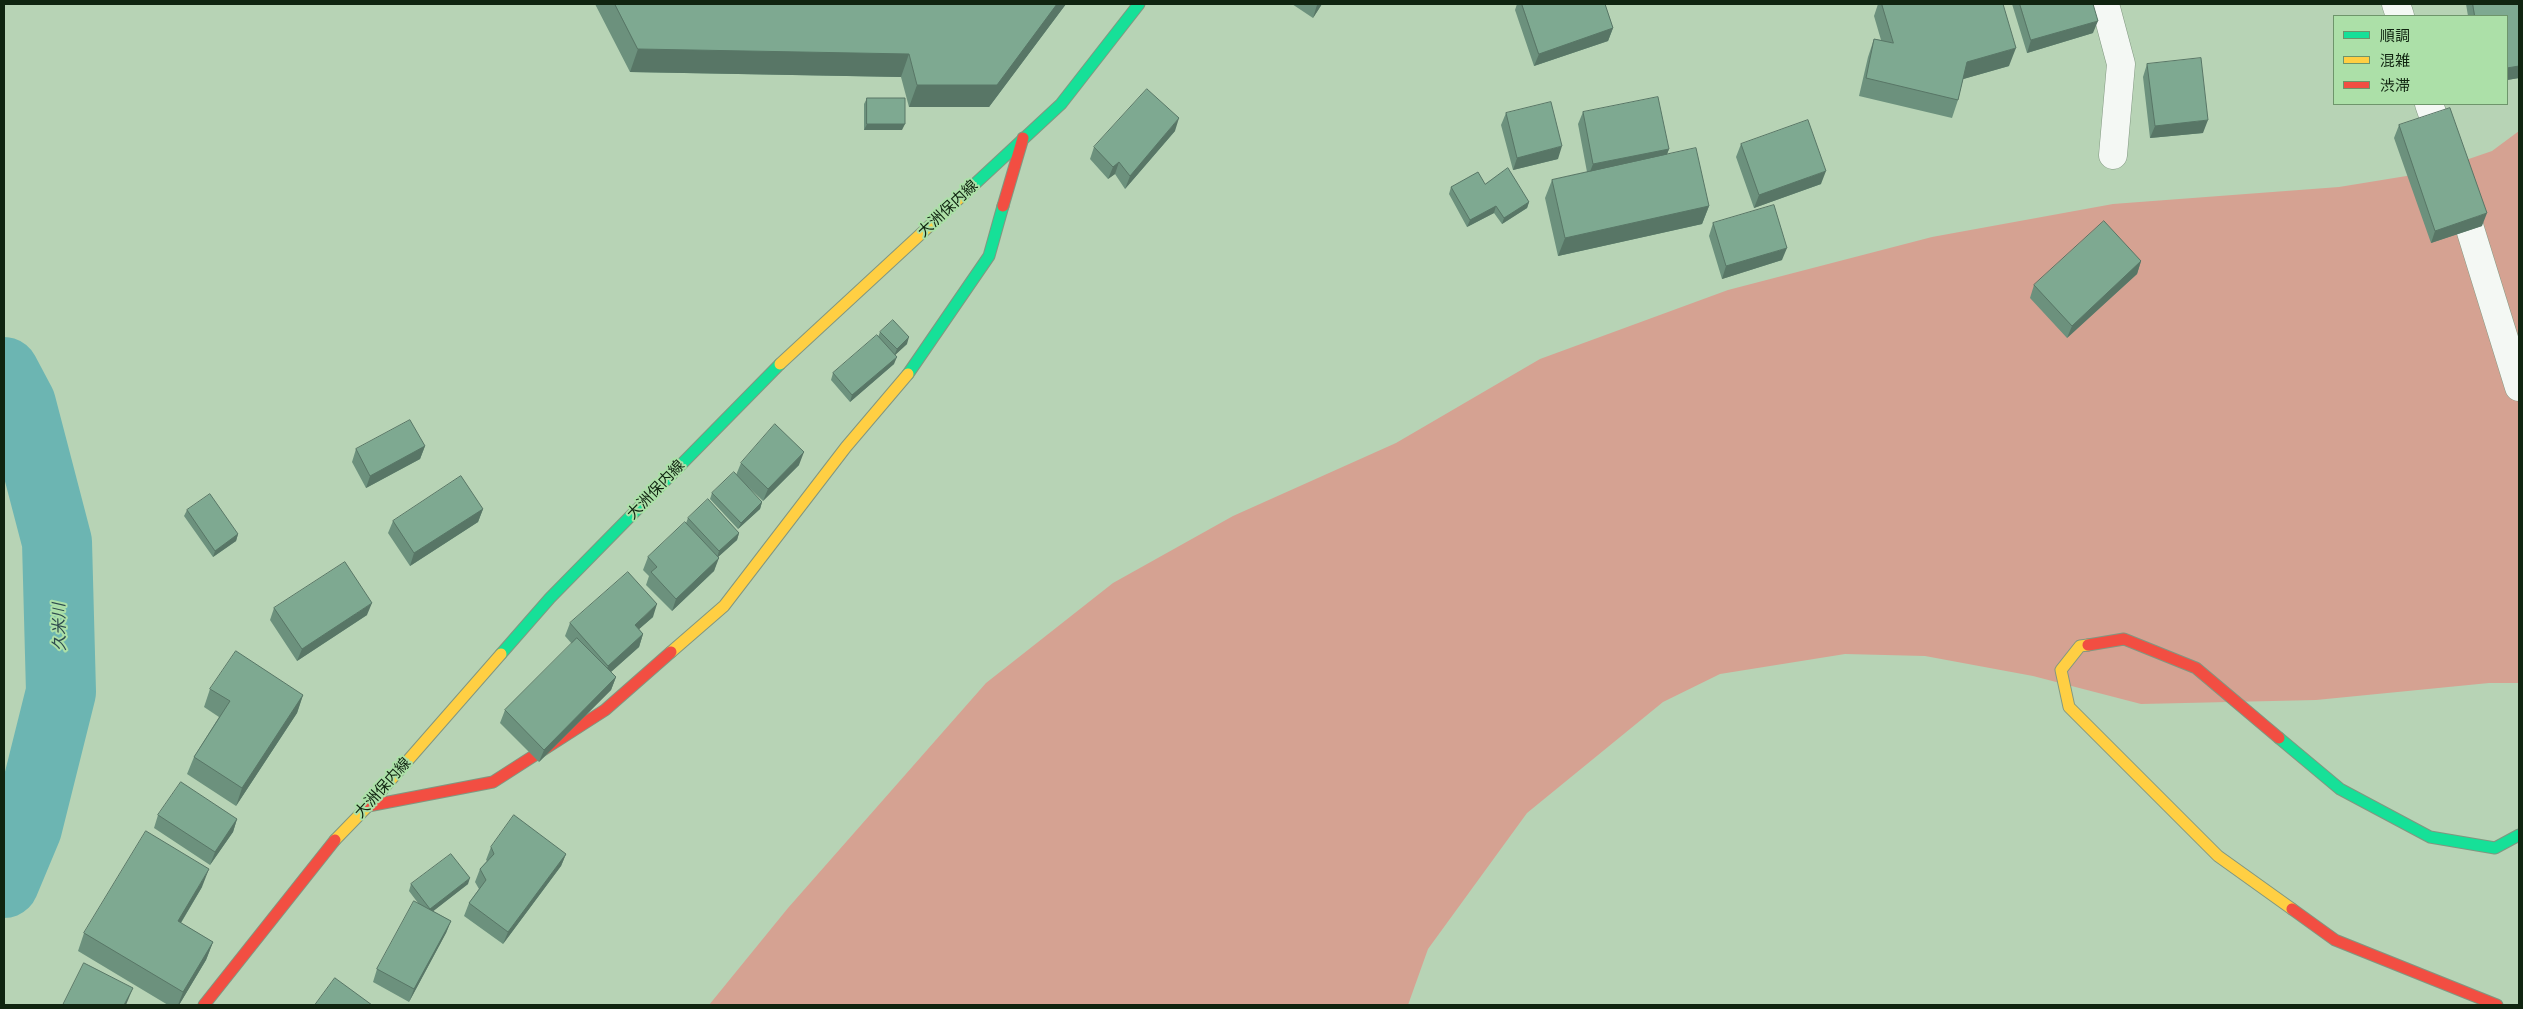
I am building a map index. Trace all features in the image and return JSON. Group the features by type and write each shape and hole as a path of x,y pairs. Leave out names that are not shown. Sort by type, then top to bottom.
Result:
{"street":[{"name":"大洲保内線","path":"204,1005 332,843 368,806 550,598 763,380 1062,104 1139,4"},
{"path":"2105,4 2121,64 2114,155"},
{"path":"2429,105 2475,241 2519,387"},
{"path":"368,806 493,782 605,710 724,606 846,447 913,369 989,256 1023,138"},
{"path":"2497,1005 2335,940 2218,856 2069,707 2061,670 2080,646 2124,639 2196,668 2340,790 2430,837 2495,848 2519,835"}],"shaded area":[{"path":"2519,131 2519,683 2489,683 2316,700 2141,704 2033,676 1925,656 1845,654 1720,674 1663,702 1527,813 1428,949 1408,1005 709,1005 788,908 986,683 1113,583 1233,516 1396,443 1540,359 1728,290 1932,237 2113,204 2339,187 2431,172 2492,151"}],"building":[{"path":"615,4 1057,4 997,85 917,85 909,54 638,49"},
{"path":"1522,4 1605,4 1613,28 1539,54"},
{"path":"1882,4 2003,4 2016,48 1967,62 1958,100 1866,78 1874,39 1893,43"},
{"path":"2020,4 2093,4 2098,21 2031,40"},
{"path":"2473,4 2519,4 2519,66 2508,68 2508,15 2475,15"},
{"path":"2201,58 2208,120 2155,126 2147,64"},
{"path":"1147,89 1179,118 1130,176 1119,162 1113,167 1094,147"},
{"path":"1658,97 1669,149 1593,164 1583,112"},
{"path":"867,98 905,98 905,124 867,124"},
{"path":"1551,102 1562,146 1517,158 1506,113"},
{"path":"2450,108 2487,213 2435,231 2399,125"},
{"path":"1808,120 1826,171 1759,195 1741,144"},
{"path":"1696,148 1709,206 1565,238 1552,180"},
{"path":"1508,168 1529,202 1504,218 1496,206 1470,220 1451,187 1478,172 1485,184"},
{"path":"1774,205 1787,248 1726,266 1713,223"},
{"path":"2104,221 2141,261 2072,326 2034,285"},
{"path":"893,320 909,337 897,349 880,332"},
{"path":"877,335 897,357 852,395 833,373"},
{"path":"410,420 425,446 370,476 356,449"},
{"path":"775,424 804,452 768,489 741,463"},
{"path":"734,472 762,502 741,523 712,493"},
{"path":"461,476 483,509 414,553 393,521"},
{"path":"210,494 238,534 215,551 187,510"},
{"path":"708,499 739,533 719,551 688,518"},
{"path":"685,522 719,558 676,599 651,572 657,567 648,557"},
{"path":"345,562 372,603 302,649 274,608"},
{"path":"628,572 657,604 635,625 643,634 608,666 570,623"},
{"path":"577,638 616,677 544,750 505,710"},
{"path":"236,651 303,695 242,788 194,757 230,701 210,689"},
{"path":"181,782 237,819 215,852 158,815"},
{"path":"514,815 566,854 508,932 469,903 486,880 480,869 494,854 491,847"},
{"path":"146,831 209,869 178,921 213,942 183,992 84,933"},
{"path":"451,854 470,878 430,909 411,884"},
{"path":"414,901 451,921 414,989 377,969"},
{"path":"84,963 133,988 124,1005 63,1005"},
{"path":"335,978 372,1005 315,1005"}],"waterway":[{"name":"久米川","path":"4,372 21,404 57,542 61,692 27,828 4,883"}],"traffic: fast":[{"path":"964,194 1061,104 1139,4"},
{"path":"908,374 989,256 1003,206"},
{"path":"501,654 550,598 780,364"},
{"path":"2279,738 2340,789 2430,837 2495,848 2519,835"}],"traffic: slow":[{"path":"780,364 964,194"},
{"path":"671,652 724,606 846,447 908,374"},
{"path":"2088,645 2080,646 2061,670 2069,707 2218,856 2292,909"},
{"path":"335,840 368,806 501,654"}],"traffic: jam":[{"path":"1003,206 1023,138"},
{"path":"2088,645 2124,639 2196,668 2279,738"},
{"path":"368,806 493,782 605,710 671,652"},
{"path":"204,1005 335,840"},
{"path":"2292,909 2335,940 2497,1005"}]}
